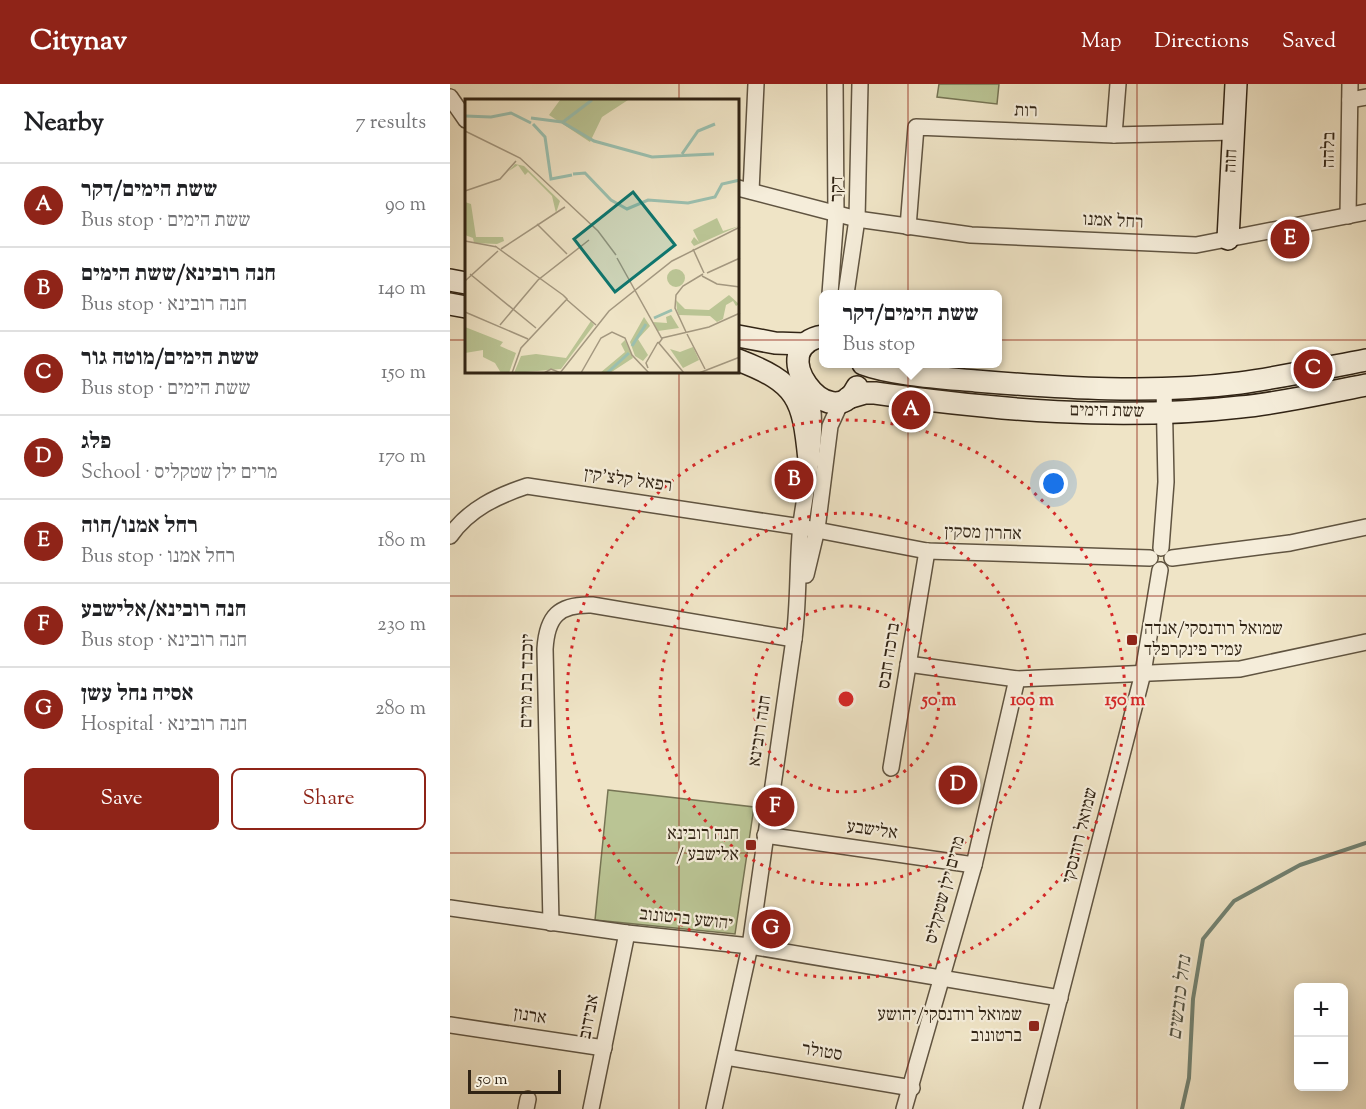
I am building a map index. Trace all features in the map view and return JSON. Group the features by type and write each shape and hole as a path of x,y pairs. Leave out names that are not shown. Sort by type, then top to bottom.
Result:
{"main road":[{"name":"חוה","path":"1228,238 1236,84"},
{"path":"450,280 465,283"},
{"path":"450,304 465,307"},
{"path":"740,336 775,343 818,337"},
{"path":"818,337 798,360 799,371 805,383 818,398 827,402 844,400 855,391 859,383 858,368"},
{"path":"740,360 769,366 805,383"},
{"name":"ששת הימים","path":"899,368 948,378 1015,384 1164,388 1239,383 1366,360"},
{"path":"740,361 765,371 786,385 794,394 806,425 809,460"},
{"name":"ששת הימים","path":"844,400 865,393 875,393 1003,408 1165,413 1242,407 1366,385"}],"street":[{"path":"745,189 756,84"},
{"name":"דקר","path":"830,290 836,214 835,84"},
{"name":"דקר","path":"847,290 856,219 860,84"},
{"path":"1114,135 1118,84"},
{"name":"בלהה","path":"1348,216 1350,84"},
{"path":"450,97 465,119"},
{"path":"1350,100 1366,97"},
{"name":"רות","path":"908,227 916,127 1114,135 1233,132"},
{"name":"רחל אמנו","path":"745,189 856,219 971,235 1196,245 1366,212"},
{"name":"חנה רובינא","path":"714,1109 750,946 794,639 798,607 801,527 814,424 812,398 805,383"},
{"name":"שמואל רודנסקי","path":"1031,1109 1143,673 1161,559 1166,482 1164,388"},
{"name":"חנה רובינא","path":"798,607 817,530 830,426 844,400"},
{"name":"רפאל קלצ'קין","path":"450,536 458,524 476,510 500,495 527,486 817,530"},
{"name":"אהרון מסקין","path":"817,530 927,552 1161,559 1290,543 1366,527"},
{"name":"ברכה חבס","path":"891,768 927,552"},
{"name":"יוכבד בת מרים","path":"551,923 545,649 549,624 557,613 573,606 592,605 794,639"},
{"path":"908,664 1017,679 1240,669 1366,642"},
{"name":"מרים ילן שטקליס","path":"904,1109 912,1088 974,865 1017,679"},
{"name":"אלישבע","path":"765,835 974,865"},
{"name":"יהושע ברטונוב","path":"450,908 627,933 750,946 1060,998"},
{"name":"אבידוב","path":"591,1109 627,933"},
{"name":"ארנון","path":"450,1025 603,1048"},
{"name":"סטולר","path":"726,1057 912,1088"}],"green space":[{"path":"939,84 999,84 997,104 937,97"},
{"path":"608,790 754,807 735,934 595,920"}],"waterway":[{"name":"נחל כובשים","path":"1182,1109 1189,1078 1193,999 1203,939 1234,901 1300,865 1366,843"}],"place":[{"name":"רחל אמנו/חוה","path":"1290,239"},
{"name":"ששת הימים/מוטה גור","path":"1313,369"},
{"name":"ששת הימים/דקר","path":"911,410"},
{"name":"חנה רובינא/ששת הימים","path":"794,480"},
{"name":"שמואל רודנסקי/אנדה עמיר פינקרפלד","path":"1132,640"},
{"name":"פלג","path":"958,785"},
{"name":"חנה רובינא/אלישבע","path":"775,807"},
{"name":"חנה רובינא / אלישבע","path":"751,845"},
{"name":"אסיה נחל עשן","path":"771,929"},
{"name":"שמואל רודנסקי/יהושע ברטונוב","path":"1034,1026"}]}
